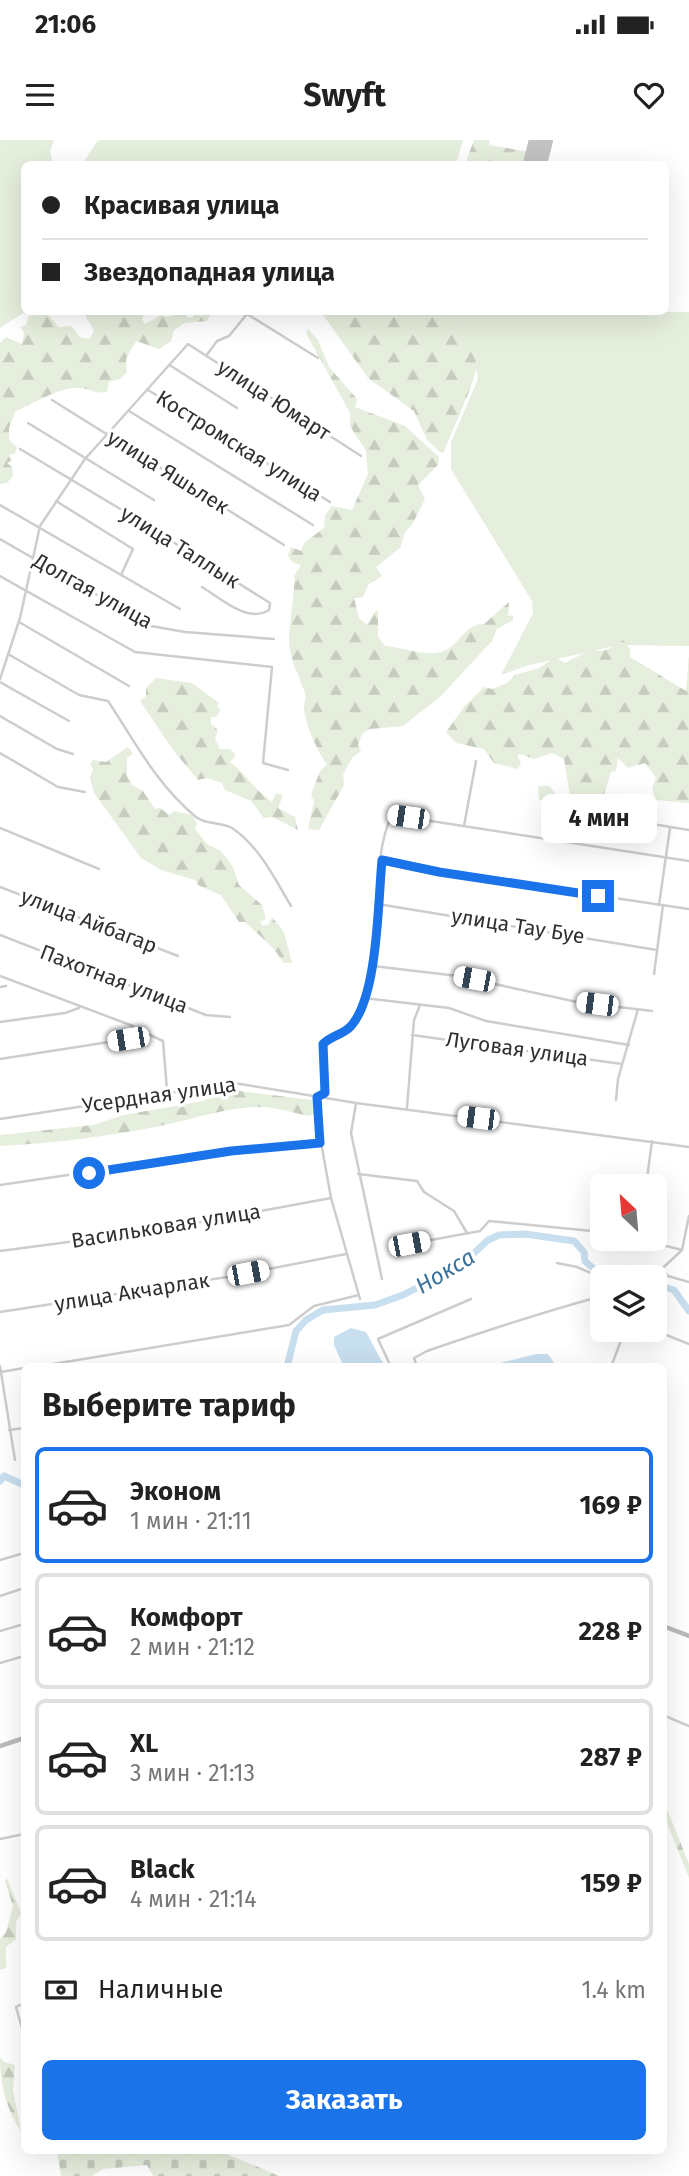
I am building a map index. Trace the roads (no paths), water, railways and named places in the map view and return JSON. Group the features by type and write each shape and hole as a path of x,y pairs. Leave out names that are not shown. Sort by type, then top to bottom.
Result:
{"street":[{"path":"206,356 217,341 229,336 246,315"},
{"path":"249,315 318,358"},
{"name":"улица Юмарт","path":"171,366 188,344 361,456"},
{"path":"69,721 0,680 19,622 40,526 85,459 171,366 237,408"},
{"name":"Костромская улица","path":"148,390 330,502"},
{"name":"улица Яшьлек","path":"52,400 284,545"},
{"path":"128,411 313,525"},
{"name":"улица Яшьлек","path":"29,423 154,500"},
{"name":"улица Таллык","path":"20,449 270,603 269,610 264,613 244,612 202,587"},
{"path":"56,500 133,549 121,575"},
{"path":"0,505 180,609"},
{"name":"Долгая улица","path":"0,539 151,626 186,632 274,639"},
{"path":"0,576 135,652 272,667 262,763 288,770"},
{"path":"19,622 129,686"},
{"path":"8,654 79,695 107,701 154,773 198,819 230,827 240,835 260,855 291,906"},
{"path":"0,716 57,749 73,754"},
{"path":"0,753 58,787 85,792"},
{"path":"464,826 476,761"},
{"path":"561,809 689,830"},
{"path":"59,1363 289,1325 314,1306 360,1297 331,1198 320,1143 317,1097 325,1093 323,1044 353,1025 373,966 383,839 392,815 689,861"},
{"path":"654,974 671,827"},
{"path":"0,828 99,869"},
{"path":"382,860 439,872 689,909"},
{"name":"улица Айбагар","path":"0,887 178,956"},
{"name":"улица Тау Буе","path":"378,904 657,950"},
{"name":"Пахотная улица","path":"0,934 206,1015 230,1017"},
{"path":"373,966 458,976 577,1002 652,1010"},
{"path":"0,976 133,1026 134,1033"},
{"path":"0,987 6,986"},
{"name":"Луговая улица","path":"364,999 449,1008 486,1021 629,1045"},
{"path":"407,1108 412,1067 412,1035 420,1004"},
{"path":"0,1022 65,1013 80,1008"},
{"path":"616,1100 622,1064 638,1009"},
{"path":"0,1059 128,1039 134,1033 148,1034 163,1041 167,1092"},
{"name":"Луговая улица","path":"412,1035 622,1064"},
{"name":"Усердная улица","path":"0,1119 234,1083 356,1103 689,1147"},
{"path":"356,1103 351,1126 358,1174 382,1279"},
{"path":"648,1174 652,1141"},
{"path":"0,1185 231,1151 320,1143"},
{"path":"358,1174 417,1181 425,1192 454,1211 467,1233"},
{"name":"Васильковая улица","path":"0,1251 152,1231 331,1198"},
{"path":"665,1265 685,1247 689,1216"},
{"path":"409,1244 480,1231 489,1221 590,1231"},
{"path":"667,1244 685,1247"},
{"name":"улица Акчарлак","path":"0,1312 227,1277 346,1254"},
{"path":"556,1263 590,1273"},
{"path":"667,1275 689,1282"},
{"path":"389,1363 378,1339 471,1299"},
{"path":"416,1363 414,1358 427,1351 539,1316 557,1307 590,1299"},
{"path":"667,1335 689,1343"},
{"path":"613,1363 620,1342"},
{"path":"0,1366 6,1419 15,1460"},
{"path":"1,1372 21,1369"},
{"path":"0,1420 6,1419"},
{"path":"9,1430 21,1428"},
{"path":"0,1560 21,1554"},
{"path":"0,1596 21,1589"},
{"path":"0,1631 21,1625"},
{"path":"667,1628 689,1636"},
{"path":"0,1663 21,1657"},
{"path":"667,1717 689,1726"},
{"path":"0,1746 21,1739"},
{"path":"0,1839 21,1835"},
{"path":"21,2004 16,2007 21,2024"}],"water":[{"path":"351,1328 366,1332 383,1363 342,1363 334,1345 334,1337"},
{"path":"536,1354 548,1354 554,1363 500,1363"}],"waterway":[{"name":"Нокса","path":"288,1363 296,1331 306,1320 323,1310 375,1305 403,1295 460,1266 488,1240 499,1235 525,1234 574,1241 584,1252 585,1261 590,1265"},
{"name":"Нокса","path":"667,1288 674,1290 689,1311"},
{"name":"Нокса","path":"0,1481 4,1476 21,1484"}]}
